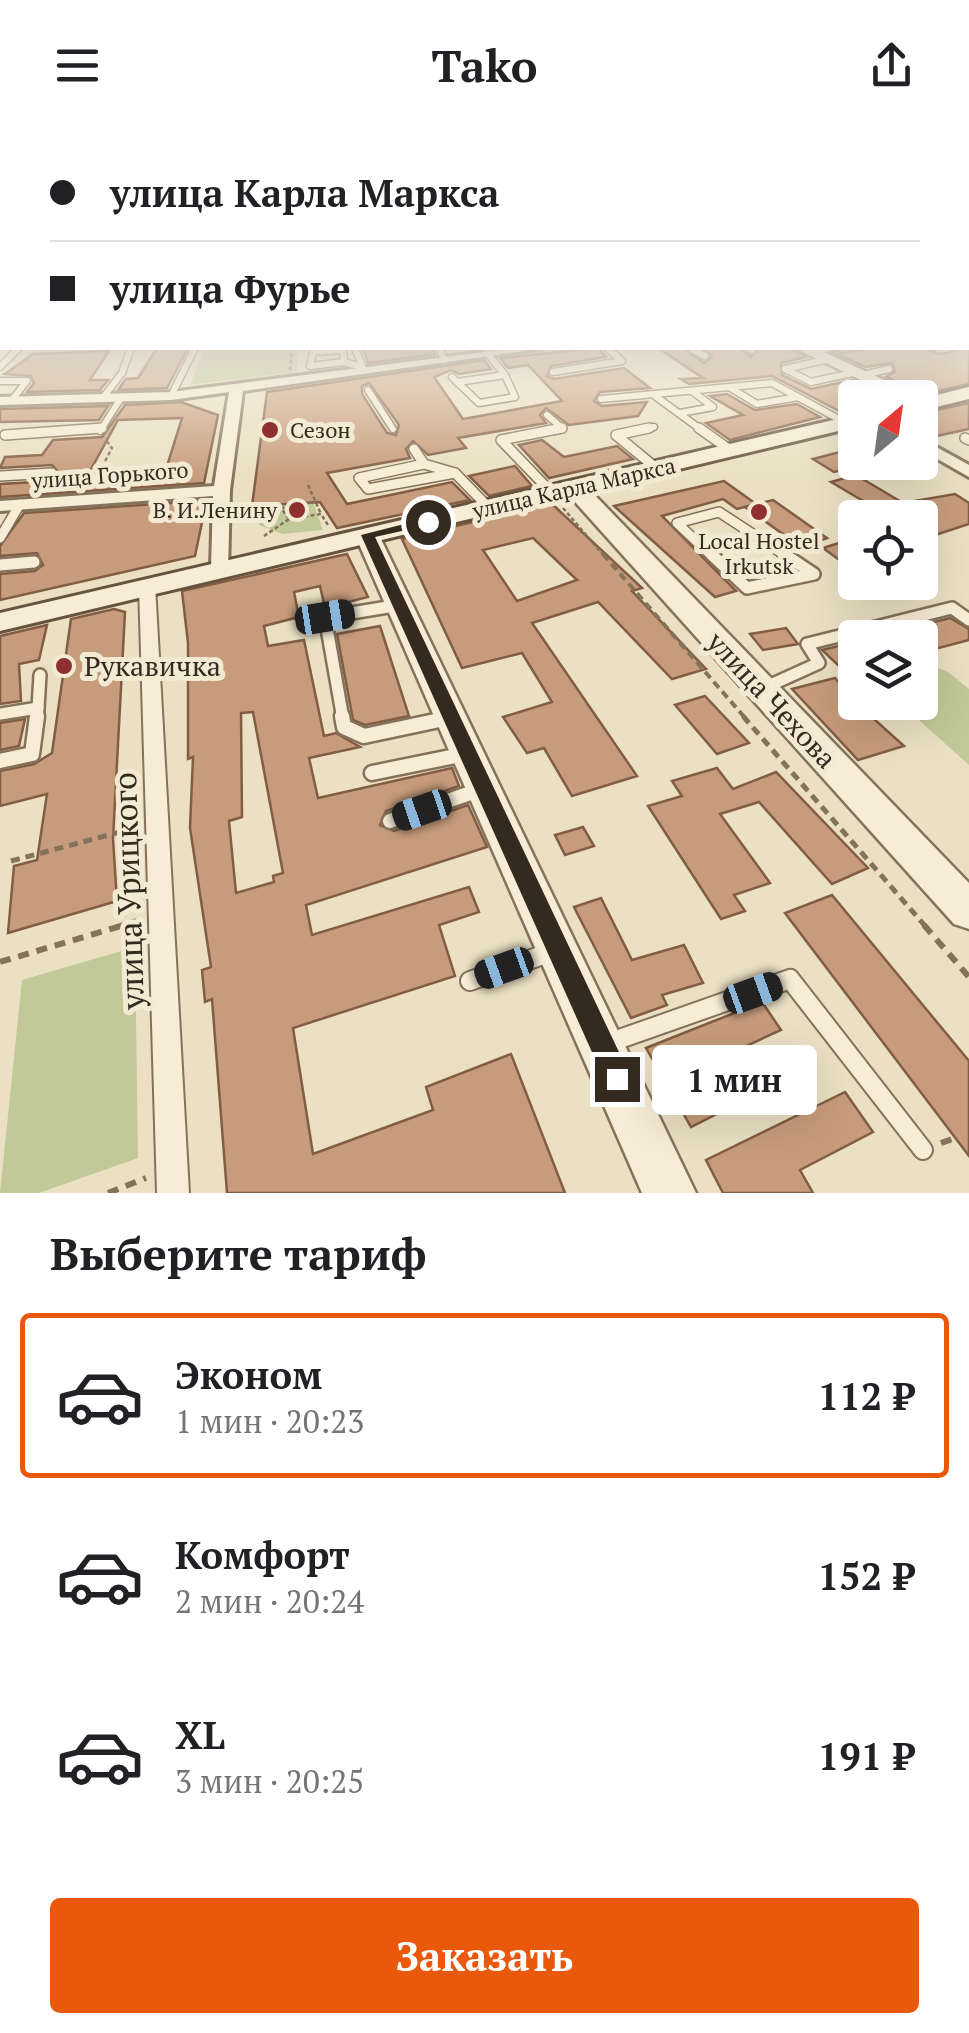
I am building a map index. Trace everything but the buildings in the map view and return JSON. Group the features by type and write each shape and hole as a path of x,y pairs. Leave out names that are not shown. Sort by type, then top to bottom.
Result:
{"main road":[{"path":"938,399 969,394"},
{"name":"улица Карла Маркса","path":"0,622 221,569 350,533 561,494 838,425"}],"street":[{"path":"6,401 171,396 286,381"},
{"path":"221,569 222,490 236,388"},
{"path":"938,454 968,471"},
{"name":"улица Горького","path":"0,506 222,490"},
{"name":"улица Чехова","path":"561,494 762,689 969,911"},
{"path":"350,533 400,605 669,1193"},
{"name":"улица Урицкого","path":"147,586 173,1193"}],"lane":[{"path":"1,381 27,381 6,401"},
{"path":"102,399 116,381"},
{"path":"171,396 179,381"},
{"path":"457,381 479,403 515,397 507,381"},
{"path":"601,398 772,383 838,416"},
{"path":"728,388 757,404 798,397"},
{"path":"368,390 393,429"},
{"path":"680,413 713,407 691,390"},
{"path":"655,396 730,450"},
{"path":"4,436 100,432 121,398"},
{"path":"548,415 562,428 501,440 561,494"},
{"path":"654,428 616,435 656,468"},
{"path":"414,450 424,464"},
{"path":"455,473 368,489 359,478 424,464 455,473 489,508"},
{"path":"0,476 52,472"},
{"path":"0,538 20,504"},
{"path":"719,512 814,574 747,588 677,523 719,512"},
{"path":"0,564 34,562"},
{"path":"400,605 323,617 344,727 364,736 452,717"},
{"path":"762,689 819,663 808,644 952,608 969,620"},
{"path":"0,761 32,754 40,675"},
{"path":"0,714 38,708"},
{"path":"372,773 478,770"},
{"path":"390,821 478,770"},
{"path":"470,981 559,949"},
{"path":"602,1044 790,979 923,1150"}],"path":[{"path":"84,500 112,448 100,432"},
{"path":"308,485 321,514 350,533"},
{"path":"561,494 969,977"},
{"path":"290,519 281,508 315,502"},
{"path":"264,536 290,519 321,514"},
{"path":"11,860 159,822"},
{"path":"0,962 163,913"},
{"path":"108,1193 172,1168"}],"green space":[{"path":"192,381 226,381 190,385"},
{"path":"313,502 323,530 283,534 259,525 260,506"},
{"path":"938,668 969,689 969,765 919,720 938,720"},
{"path":"135,947 138,1158 39,1193 0,1193 22,980"}],"place":[{"name":"Сезон","path":"270,430"},
{"name":"В. И.Ленину","path":"297,510"},
{"name":"Local Hostel Irkutsk","path":"759,512"},
{"name":"Рукавичка","path":"64,666"}],"route":[{"path":"428,522 368,535 617,1079"}]}
